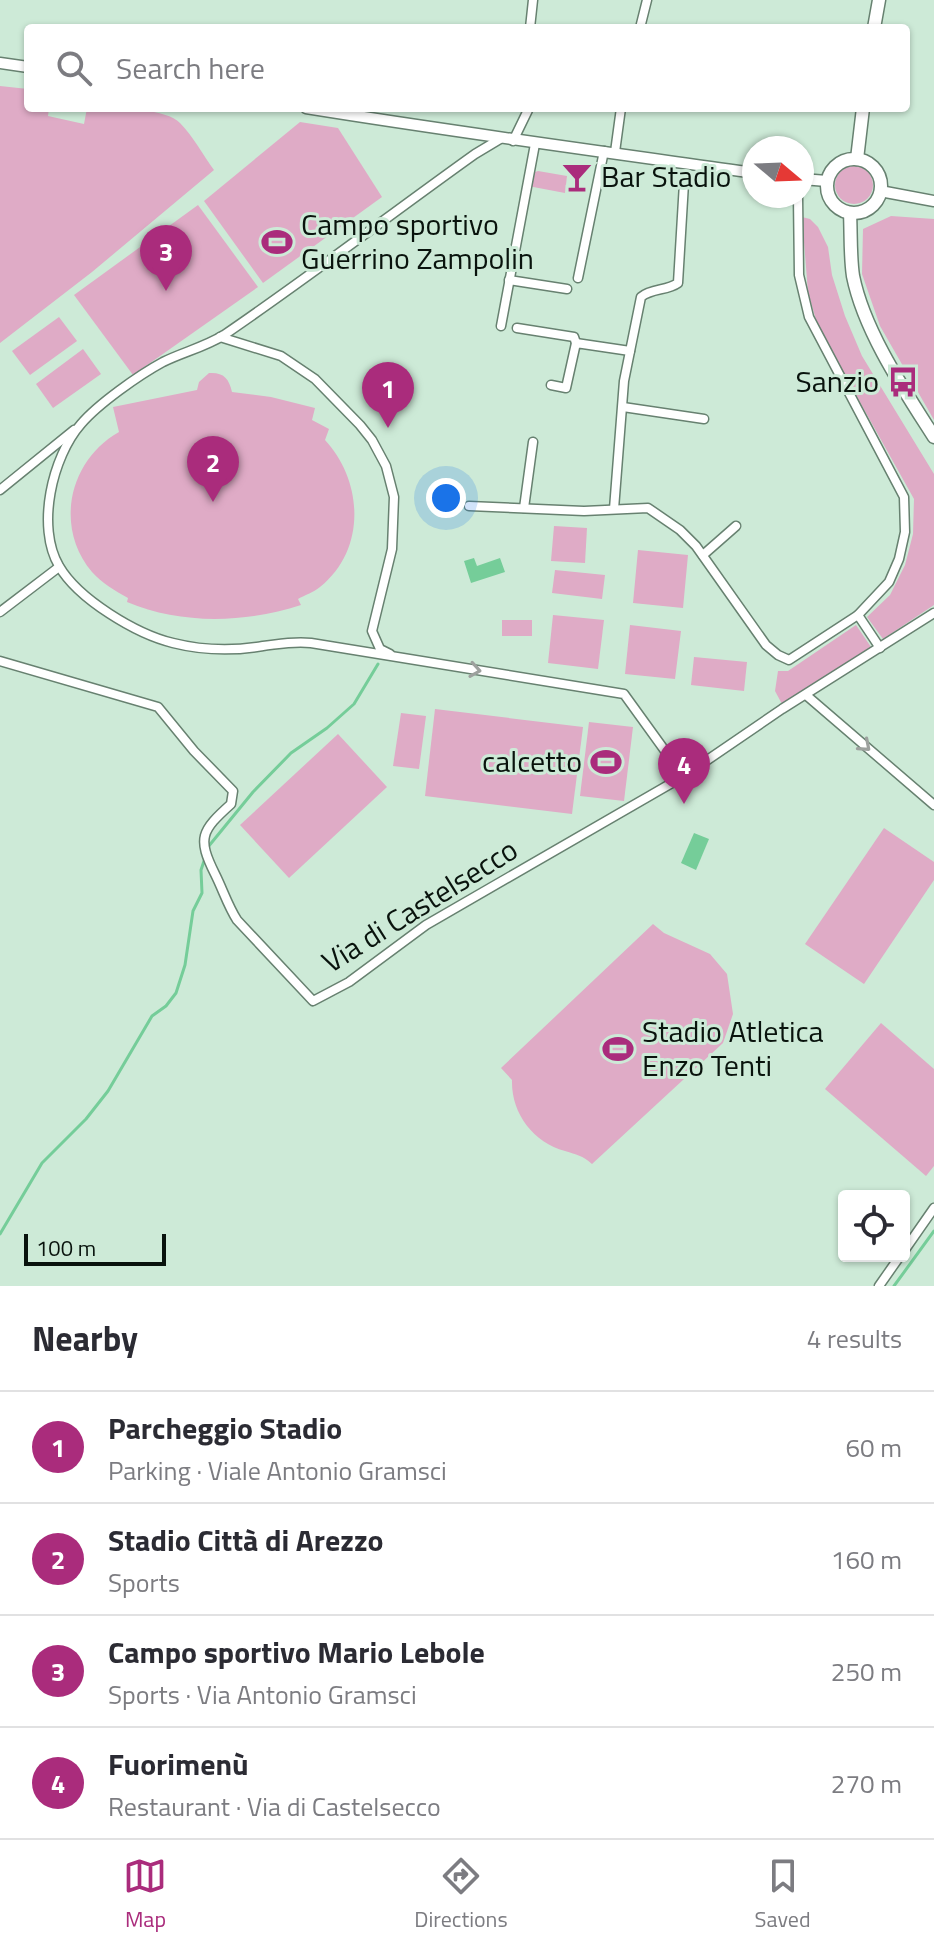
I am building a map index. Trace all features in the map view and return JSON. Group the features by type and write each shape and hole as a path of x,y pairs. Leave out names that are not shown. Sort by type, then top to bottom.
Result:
{"main road":[{"path":"875,24 879,0"},
{"path":"857,159 863,112"},
{"path":"857,159 876,170 880,191 873,205 866,210 850,213 842,211 829,198 827,181 829,173 841,162 857,159"},
{"path":"850,213 853,276 868,321 905,392 934,437"}],"street":[{"path":"530,24 533,0"},
{"path":"641,24 647,0"},
{"path":"0,63 24,66"},
{"path":"331,112 513,141 610,151 742,171"},
{"path":"513,141 527,112"},
{"path":"578,278 620,112"},
{"path":"0,490 102,404 164,362 220,337 500,139"},
{"path":"501,326 535,144"},
{"path":"814,180 827,181"},
{"path":"614,509 624,381 641,297 647,291 678,283 684,183"},
{"path":"880,191 934,201"},
{"path":"469,506 648,508 680,530 703,555 766,645 789,660 858,615 889,582 899,559 905,532 904,497 809,317 799,275 798,208"},
{"path":"840,256 851,245"},
{"path":"509,280 567,289"},
{"path":"517,328 574,337 576,343 566,388 551,385"},
{"path":"220,337 281,356 293,363 346,409 372,440 386,466 394,497 392,549 372,631 380,649 398,658"},
{"path":"576,343 630,351"},
{"path":"623,407 704,419"},
{"path":"80,424 65,447 54,473 49,504 52,551 59,567 75,587 103,608 141,631 173,643 224,649 291,640 624,694 676,766 669,785"},
{"path":"524,508 533,442"},
{"path":"703,555 736,526"},
{"path":"0,612 59,567"},
{"name":"Via di Castelsecco","path":"0,661 158,707 194,751 233,791 231,804 206,831 204,844 206,859 228,906 237,920 313,1001 349,982 426,925 684,776 934,613"},
{"path":"858,615 880,648"},
{"path":"806,695 934,805"},
{"path":"676,766 693,769"},
{"path":"910,1242 934,1208"},
{"path":"879,1286 896,1262"}],"shaded area":[{"path":"0,86 24,89 24,112 48,112 48,116 84,124 86,112 149,112 162,114 180,123 214,170 92,272 0,343"},
{"name":"Campo sportivo Guerrino Zampolin","path":"300,122 338,128 382,197 263,283 204,201"},
{"path":"854,166 867,172 873,185 867,198 854,204 841,198 835,185 841,172"},
{"path":"538,171 567,176 565,193 528,186 530,174"},
{"path":"198,205 258,287 133,375 74,295"},
{"path":"891,216 934,219 934,420 880,326 862,274 863,229"},
{"path":"802,217 810,219 818,227 828,247 832,275 862,356 934,474 934,605 883,639 867,617 890,595 905,565 913,534 914,499 818,327 808,292"},
{"path":"59,317 77,341 30,375 12,351"},
{"path":"83,349 101,374 53,408 36,384"},
{"path":"209,373 225,377 232,392 271,397 315,408 312,420 329,429 325,440 338,457 353,495 352,535 346,554 335,571 318,589 298,599 301,605 236,618 169,615 127,602 128,598 92,572 80,554 73,535 72,496 88,459 119,432 113,407 197,390 199,382"},
{"path":"554,526 587,528 585,563 551,561"},
{"path":"638,550 688,555 683,608 633,603"},
{"path":"474,558 477,566 500,558 505,572 471,583 464,561"},
{"path":"555,570 605,575 602,599 552,593"},
{"path":"553,615 604,620 598,669 548,663"},
{"path":"502,620 532,620 532,636 502,636"},
{"path":"630,625 681,631 675,679 625,674"},
{"path":"856,625 871,647 782,704 775,691 778,671 788,671"},
{"path":"694,657 747,662 744,691 691,685"},
{"path":"435,709 583,727 572,814 425,796"},
{"path":"401,713 426,716 419,769 393,766"},
{"name":"calcetto","path":"589,722 633,727 624,801 580,796"},
{"path":"338,734 387,787 289,878 240,825"},
{"path":"884,828 934,862 934,880 864,984 805,944"},
{"path":"694,833 709,839 696,870 681,863"},
{"name":"Stadio Atletica Enzo Tenti","path":"653,924 664,933 710,954 727,974 733,1014 723,1043 592,1164 553,1147 534,1133 515,1104 512,1080 501,1068"},
{"path":"881,1023 934,1069 934,1166 926,1176 825,1089"}],"waterway":[{"path":"208,847 253,792 291,753 354,704 378,664"},
{"path":"0,1234 42,1163 86,1119 108,1091 152,1016 166,1006 176,993 185,965 193,911 202,893 201,870 205,858"},
{"path":"894,1286 934,1231"}],"place":[{"name":"Bar Stadio","path":"577,177"},
{"name":"Campo sportivo Guerrino Zampolin","path":"277,242"},
{"name":"Campo sportivo Mario Lebole","path":"166,291"},
{"name":"Sanzio","path":"903,382"},
{"name":"Parcheggio Stadio","path":"388,428"},
{"name":"Stadio Città di Arezzo","path":"213,502"},
{"name":"calcetto","path":"606,762"},
{"name":"Fuorimenù","path":"684,804"},
{"name":"Stadio Atletica Enzo Tenti","path":"618,1049"}]}
